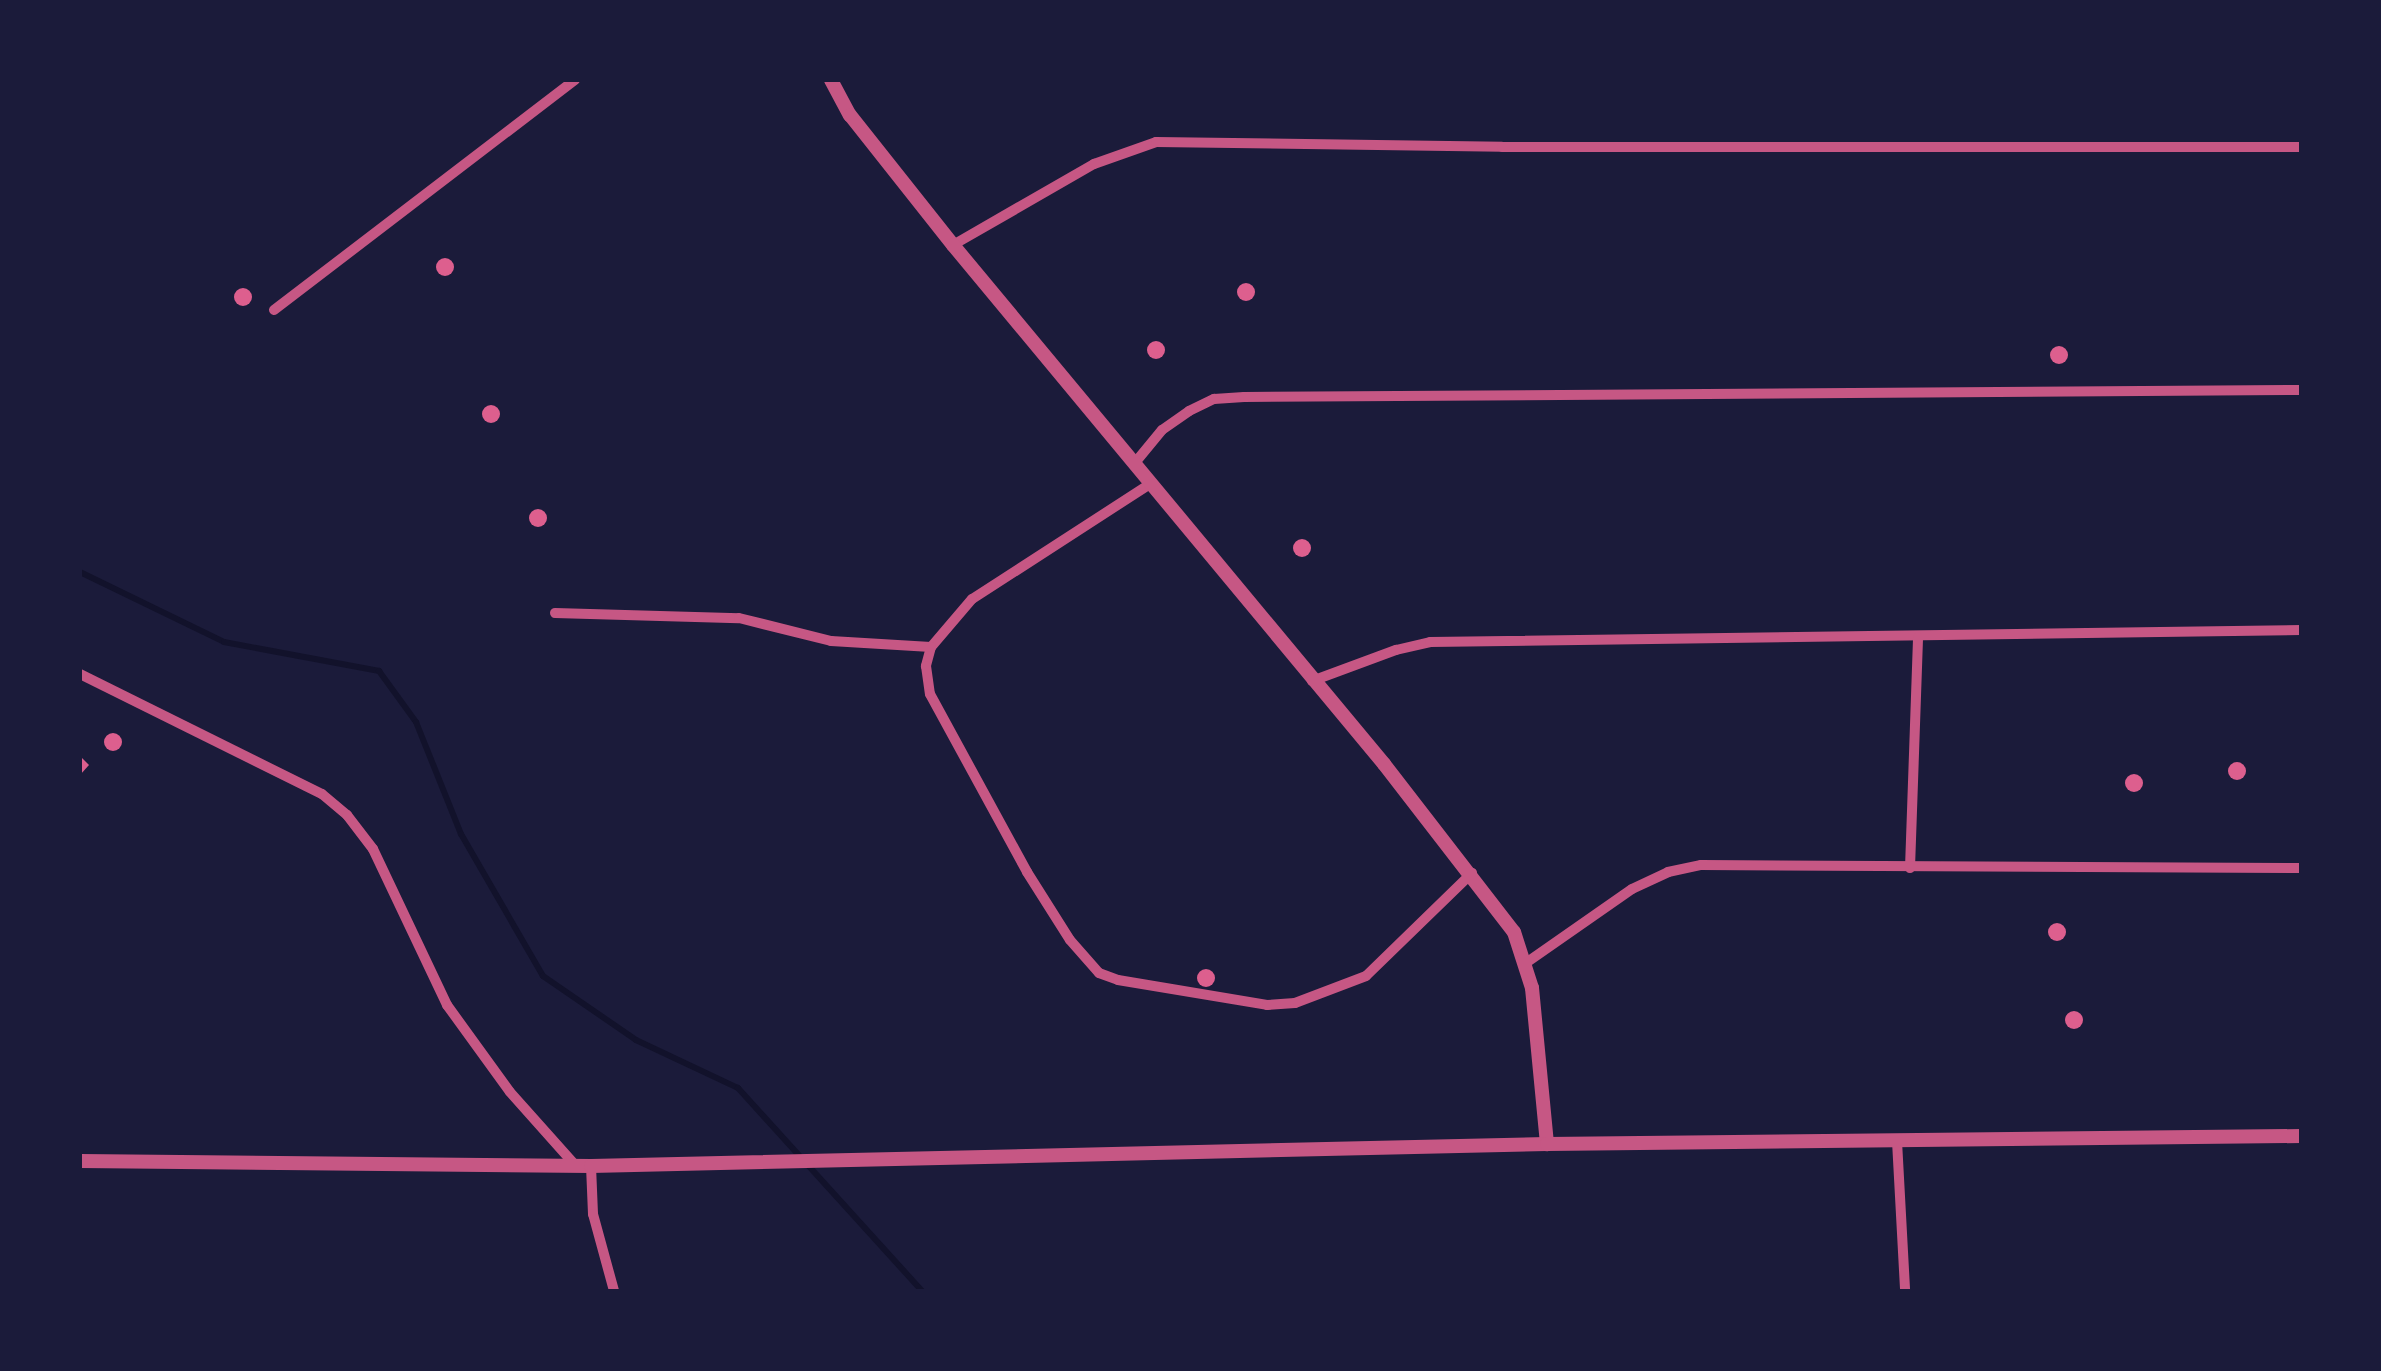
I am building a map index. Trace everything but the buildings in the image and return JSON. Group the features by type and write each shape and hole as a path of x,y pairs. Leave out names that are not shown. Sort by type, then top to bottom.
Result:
{"street":[{"path":"274,310 574,80"},
{"path":"831,80 850,115 953,245 1472,873 1514,932 1526,963 1543,1067 1547,1144"},
{"path":"953,245 1094,164 1156,142 1502,147 2301,147"},
{"path":"1134,464 1162,430 1189,411 1214,399 1244,397 2301,390"},
{"path":"1150,484 972,599 931,648 926,666 930,694 1027,872 1070,940 1099,972 1160,988 1267,1005 1296,1003 1366,976 1472,873"},
{"path":"555,613 738,618 830,641 931,648"},
{"path":"1312,681 1396,650 1430,642 2301,630"},
{"path":"1910,868 1918,637"},
{"path":"80,674 322,794 347,815 373,849 447,1005 510,1092 583,1165 614,1291"},
{"path":"1526,963 1632,889 1668,872 1701,865 2301,868"},
{"path":"80,1161 583,1165 1547,1144 2301,1136"},
{"path":"1897,1141 1905,1291"}],"waterway":[{"path":"80,572 224,642 379,671 416,722 461,834 543,976 636,1040 738,1088 922,1291"}]}
